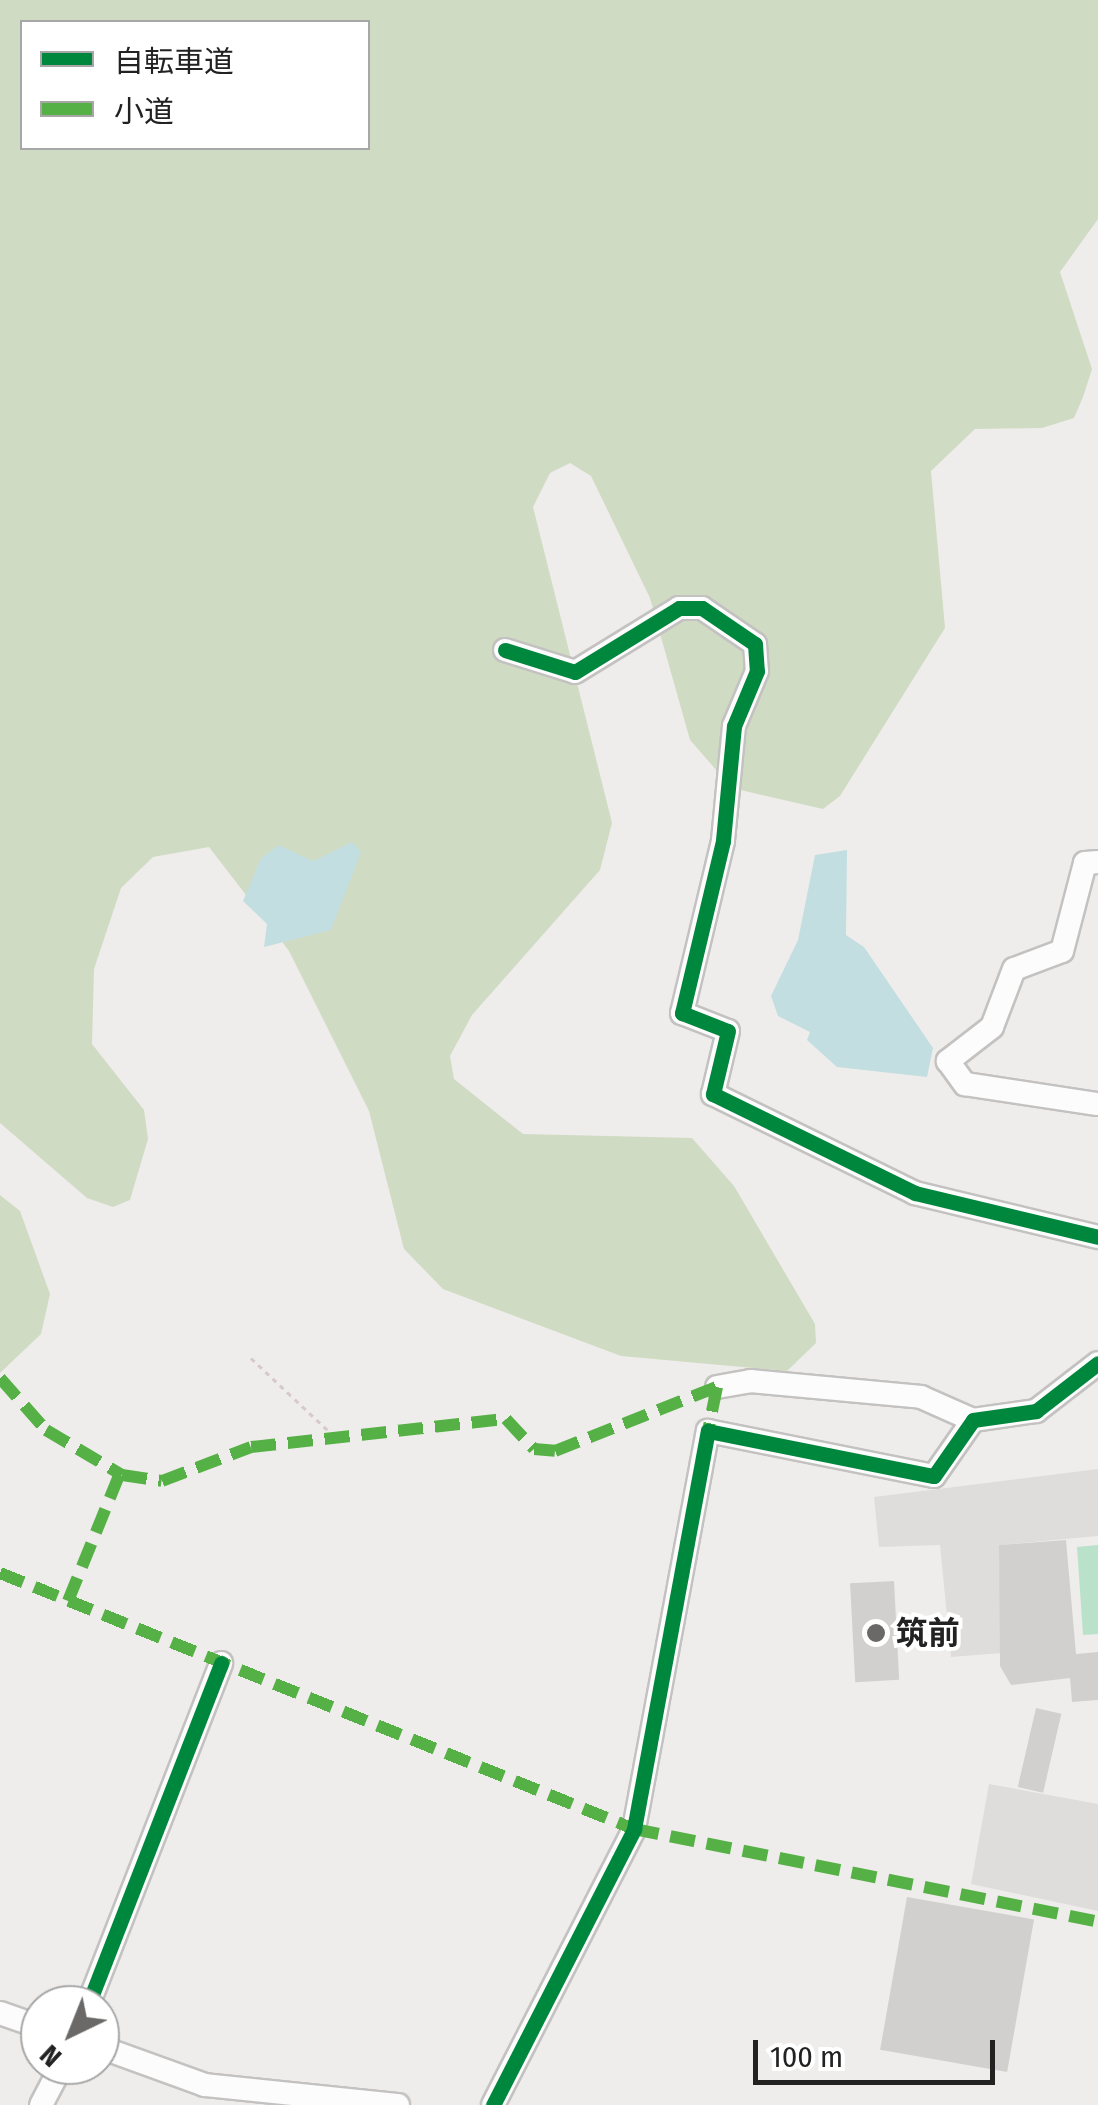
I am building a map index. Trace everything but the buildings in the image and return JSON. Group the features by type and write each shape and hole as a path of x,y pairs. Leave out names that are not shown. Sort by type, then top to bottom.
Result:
{"street":[{"path":"505,650 575,672 680,608 702,608 755,644 757,671 734,726 723,841 682,1013 728,1031 713,1094 916,1192 1098,1236"},
{"path":"1098,862 1085,864 1062,951 1014,969 992,1027 948,1061 965,1084 1098,1104"},
{"path":"717,1387 921,1397 973,1420 1036,1411 1098,1363"},
{"path":"493,2105 634,1829 708,1432 934,1476 973,1420"},
{"path":"96,1985 221,1663"},
{"path":"120,2054 242,2098 398,2105"}],"path":[{"path":"251,1358 332,1434"}],"shaded area":[{"path":"1098,1469 1098,1536 999,1545 1002,1653 951,1657 940,1545 879,1547 874,1497"},
{"path":"989,1784 1098,1804 1098,1911 971,1884"}],"green space":[{"path":"0,0 1098,0 1098,219 1060,272 1092,369 1083,397 1074,418 1042,428 975,429 931,471 945,628 840,796 823,809 732,788 690,740 650,598 591,476 570,463 550,473 533,507 612,823 600,870 472,1015 450,1056 454,1079 523,1134 692,1138 734,1186 815,1324 816,1343 787,1371 621,1356 443,1289 404,1249 369,1111 289,951 209,847 153,857 121,888 94,969 92,1044 144,1110 148,1139 130,1200 113,1207 87,1198 0,1123"},
{"path":"0,1195 20,1211 50,1294 41,1334 0,1373"},
{"path":"1098,1545 1098,1634 1083,1635 1077,1547"}],"water":[{"path":"352,842 361,852 331,930 264,947 267,924 243,901 261,858 279,845 313,861"},
{"path":"847,850 846,935 864,947 933,1048 927,1077 837,1067 807,1040 810,1032 778,1016 771,996 798,940 815,855"}],"marked path":[{"path":"0,1378 46,1430 122,1475 162,1481 251,1447 506,1419 534,1449 555,1451 717,1387 708,1431"},
{"path":"68,1601 120,1473"},
{"path":"0,1573 634,1829 1098,1922"}],"cycle path":[{"path":"505,650 575,672 679,608 702,608 755,644 757,671 734,726 723,841 682,1013 728,1031 713,1094 915,1193 1098,1237"},
{"path":"493,2105 634,1829 708,1431 934,1476 973,1420 1036,1411 1098,1363"},
{"path":"96,1985 221,1663"}],"place":[{"name":"筑前","path":"876,1633"}]}
